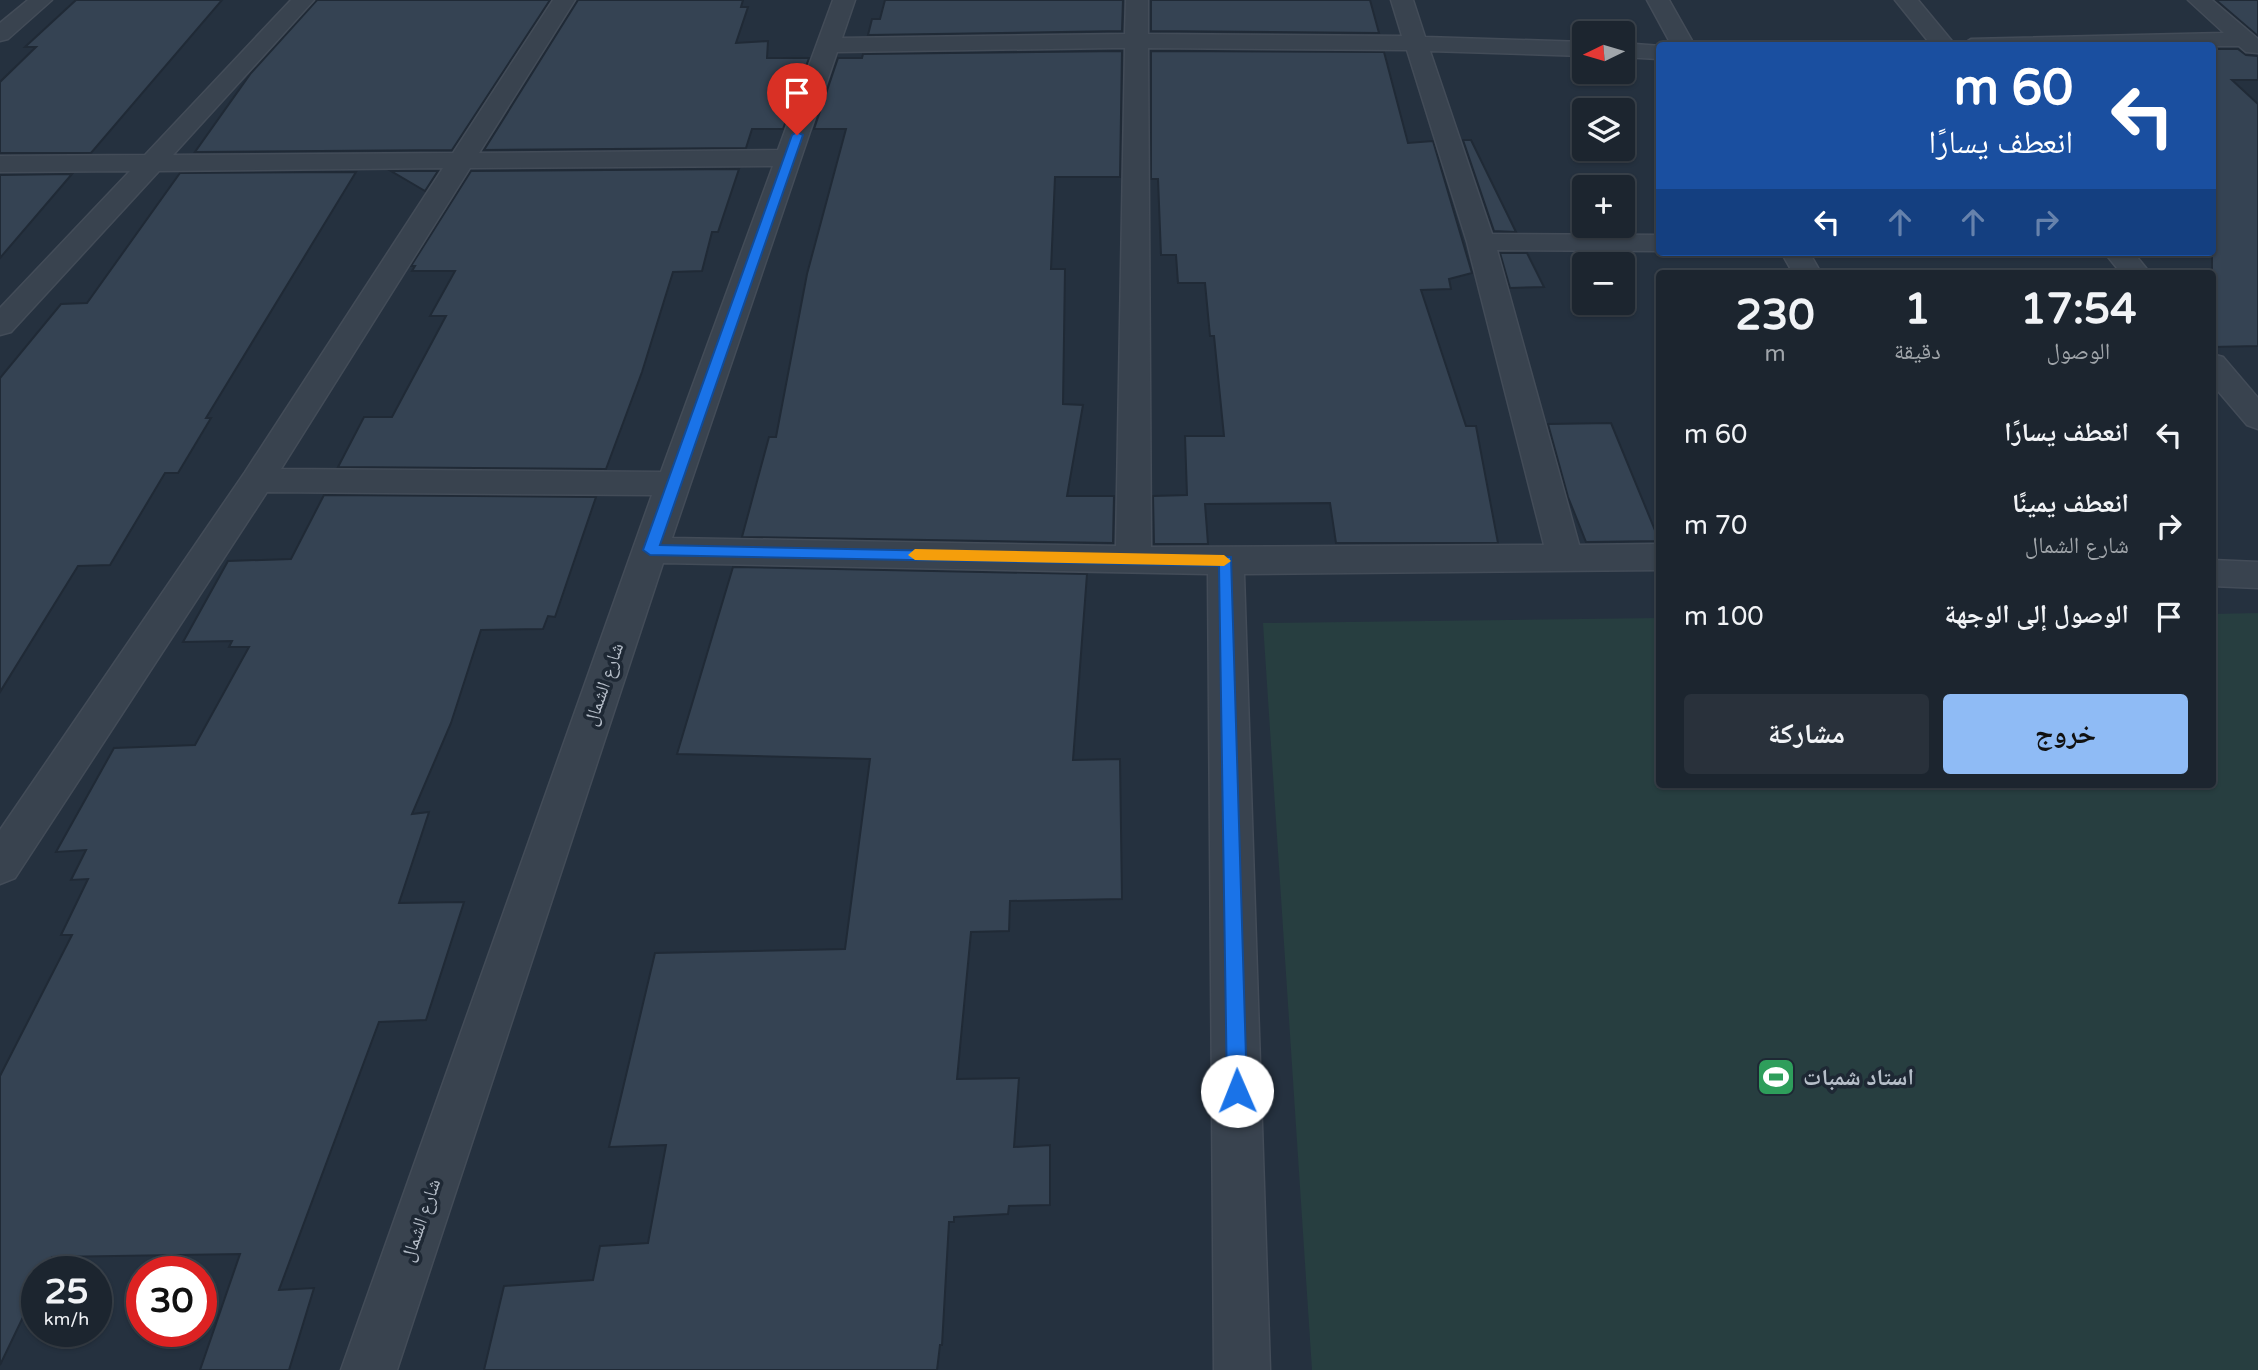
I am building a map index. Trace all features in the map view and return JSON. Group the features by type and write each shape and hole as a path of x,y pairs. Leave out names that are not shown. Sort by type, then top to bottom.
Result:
{"street":[{"path":"0,34 41,0"},
{"path":"0,326 303,0"},
{"path":"0,865 257,480 458,161 564,0"},
{"name":"شارع الشمال","path":"369,1370 650,550 844,0"},
{"path":"1133,558 1137,0"},
{"path":"1402,0 1482,242 1564,556"},
{"path":"1658,0 1682,42"},
{"path":"1906,0 1942,42"},
{"path":"2199,0 2251,45"},
{"path":"829,45 1137,40 1415,41 1572,48"},
{"path":"2216,45 2251,45"},
{"path":"1635,51 1656,52"},
{"path":"0,164 790,158"},
{"path":"1482,242 1656,243"},
{"path":"2121,256 2133,270"},
{"path":"2216,369 2258,418"},
{"path":"257,480 675,484"},
{"path":"650,550 1226,561 1656,557"},
{"path":"1226,561 1242,1370"},
{"path":"2216,573 2258,575"}],"green space":[{"name":"استاد شمبات","path":"2258,613 2258,1370 1312,1370 1263,623 1656,618 1656,788 2216,788 2216,614"}],"building":[{"path":"76,0 222,0 91,153 0,153 0,82 36,47 25,47"},
{"path":"317,0 550,0 452,150 195,152 251,73"},
{"path":"578,0 743,0 741,7 748,7 736,43 768,41 767,58 809,58 783,129 752,129 746,148 484,150"},
{"path":"885,0 1123,0 1122,31 868,35 872,19 880,19"},
{"path":"1151,0 1370,0 1379,33 1151,31"},
{"path":"2216,0 2258,0 2258,36"},
{"path":"2216,49 2238,49 2246,55 2258,56 2258,80 2232,80 2258,104 2258,346 2216,347 2216,270 2212,270 2212,256 2216,256"},
{"path":"1122,51 1120,177 1055,177 1051,269 1065,269 1063,404 1083,405 1067,496 1114,496 1113,543 742,537 769,437 776,437 807,274 846,129 814,129 838,58 862,58 863,54"},
{"path":"1151,51 1384,52 1408,143 1433,141 1472,273 1449,279 1451,289 1421,290 1466,426 1476,426 1498,543 1336,543 1330,503 1205,504 1208,544 1154,544 1153,496 1187,495 1185,436 1224,436 1214,336 1210,336 1205,283 1178,283 1176,255 1161,255 1158,179 1151,179"},
{"path":"1463,140 1471,140 1516,232 1494,231"},
{"path":"739,169 718,232 712,232 702,271 673,272 642,372 606,469 338,467 364,417 392,417 446,316 430,316 455,271 412,271 415,266 411,266 471,171"},
{"path":"391,171 438,171 425,191"},
{"path":"356,172 206,418 211,418 178,473 165,473 110,565 78,566 0,692 0,378 61,304 87,303 180,173"},
{"path":"72,174 0,258 0,175"},
{"path":"1500,253 1527,253 1544,287 1510,288"},
{"path":"1611,423 1656,534 1656,541 1586,542 1568,497 1548,424"},
{"path":"324,495 596,497 555,617 548,616 543,629 481,630 451,723 412,814 429,812 399,903 464,902 426,1020 379,1022 279,1290 314,1288 289,1370 200,1370 208,1347 217,1347 217,1321 240,1254 21,1256 21,1321 0,1365 0,1076 72,935 61,935 88,879 71,880 86,850 56,852 114,748 195,745 249,647 229,647 232,641 183,642 228,561 291,559"},
{"path":"733,567 1087,574 1073,760 1120,759 1122,899 1010,901 1009,931 971,932 957,1079 1019,1078 1014,1147 1050,1145 1050,1205 1009,1206 1008,1214 954,1217 954,1222 949,1222 942,1345 937,1370 484,1370 504,1286 593,1280 600,1246 648,1243 666,1145 609,1147 655,953 845,949 870,759 677,754"}],"slow traffic":[{"path":"915,555 1224,561"}],"place":[{"name":"استاد شمبات","path":"1776,1077"}],"route":[{"path":"797,135 650,550 1226,561 1237,1091"}]}
